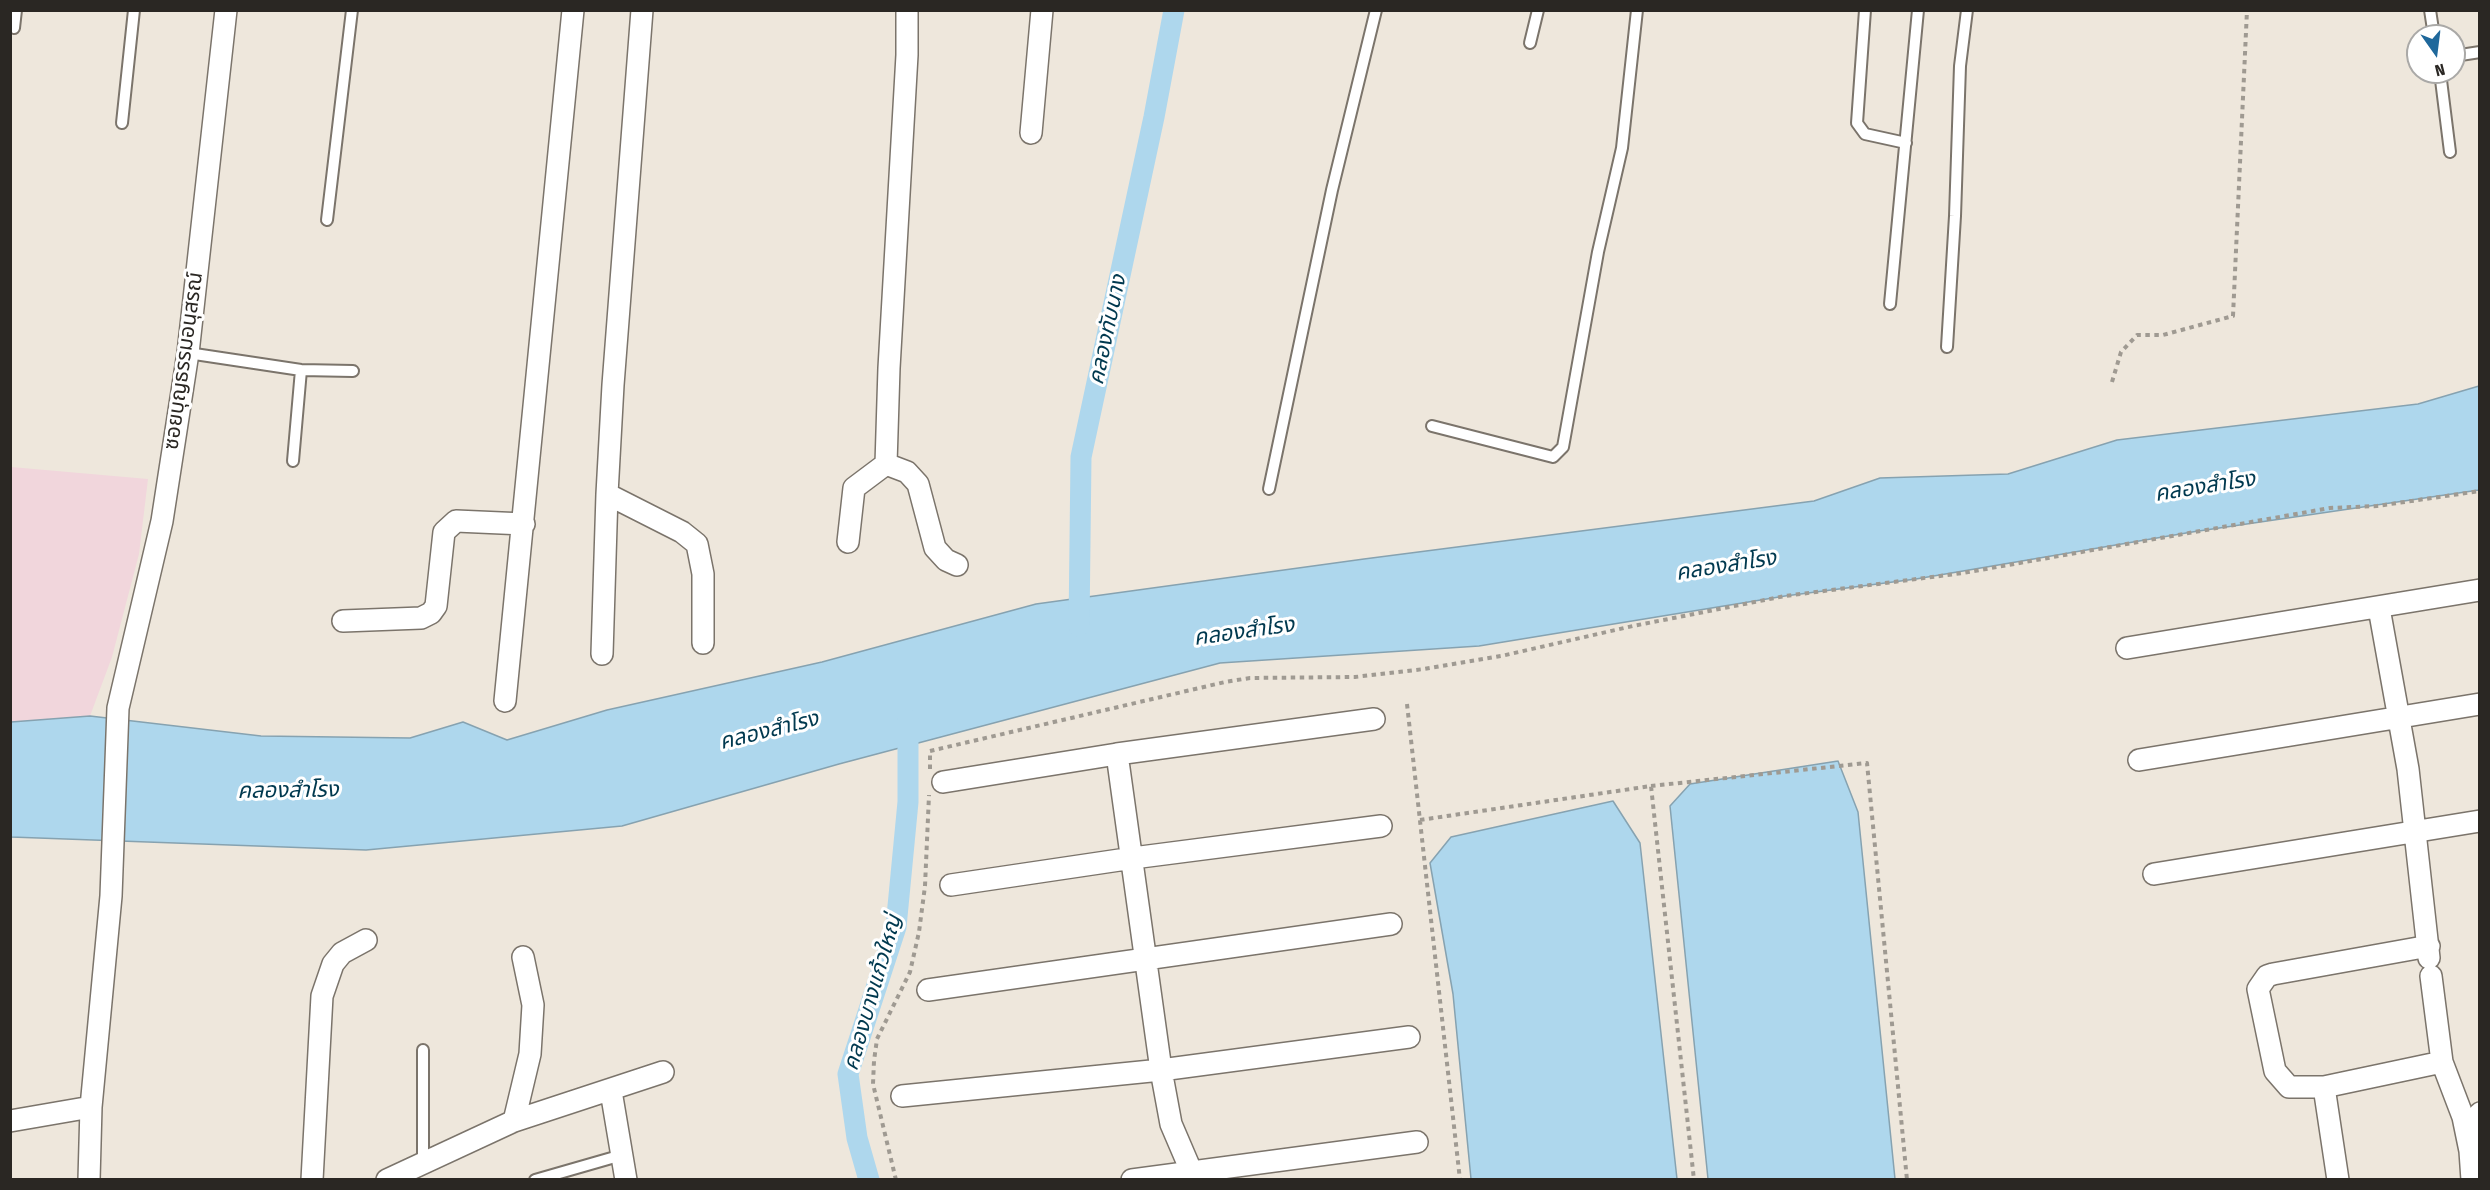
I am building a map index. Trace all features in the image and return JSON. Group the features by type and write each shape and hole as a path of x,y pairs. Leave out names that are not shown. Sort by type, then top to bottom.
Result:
{"street":[{"name":"ซอยบุญธรรมอนุสรณ์","path":"89,1179 91,1107 111,896 118,708 162,521 188,353 226,10"},
{"path":"505,701 573,10"},
{"path":"602,654 613,374 642,10"},
{"path":"886,464 907,10"},
{"path":"1031,133 1042,10"},
{"path":"848,542 854,488 886,464"},
{"path":"886,464 907,472 918,484 935,548 946,560 957,565"},
{"path":"607,494 682,532 697,544 703,574 703,644"},
{"path":"342,621 421,618 431,613 435,606 444,532 456,521 524,524"},
{"path":"2127,648 2480,590"},
{"path":"2379,608 2399,718 2416,832 2444,1066 2471,1115 2472,1179"},
{"path":"2139,760 2480,704"},
{"path":"943,782 1117,754 1374,719"},
{"path":"1117,754 1161,1070 1171,1124 1193,1175"},
{"path":"2154,874 2480,821"},
{"path":"951,885 1132,858 1381,826"},
{"path":"928,990 1391,924"},
{"path":"312,1179 322,996 333,964 342,953 366,940"},
{"path":"514,1121 530,1054 533,1005 523,957"},
{"path":"2430,960 2273,974 2260,984 2258,989 2275,1071 2289,1087 2324,1087 2444,1066"},
{"path":"902,1096 1161,1070 1409,1037"},
{"path":"387,1179 514,1121 611,1091 663,1072"},
{"path":"2324,1087 2338,1179"},
{"path":"611,1091 626,1179"},
{"path":"10,1121 91,1107"},
{"path":"1132,1179 1193,1175 1417,1142"}],"lane":[{"path":"14,28 15,10"},
{"path":"122,123 134,10"},
{"path":"327,220 352,10"},
{"path":"1269,489 1332,190 1376,10"},
{"path":"1530,43 1538,10"},
{"path":"1432,426 1553,457 1563,447 1598,252 1622,148 1637,10"},
{"path":"1865,10 1857,123 1865,134 1906,143"},
{"path":"1890,304 1918,10"},
{"path":"1947,346 1955,216 1960,66 1967,10"},
{"path":"2442,84 2450,152"},
{"path":"188,353 301,370 353,371"},
{"path":"292,461 301,370"},
{"path":"423,1050 423,1161"},
{"path":"536,1179 622,1155"}],"path":[{"path":"2112,382 2121,352 2137,336 2163,335 2233,316 2247,10"},
{"path":"1900,581 1963,573 2330,508 2377,506 2480,491"},
{"path":"1407,704 1460,1179"},
{"path":"1420,820 1651,786 1867,764 1907,1179"},
{"path":"1651,786 1694,1179"}],"shaded area":[{"path":"11,467 148,479 139,554 112,657 90,716 11,722"}],"water":[{"name":"คลองสำโรง","path":"2479,386 2479,490 2192,532 1916,579 1785,596 1479,646 1220,663 839,764 622,826 366,850 11,837 11,722 90,716 261,736 410,738 463,722 507,740 607,710 822,662 1036,604 1814,501 1880,478 2008,474 2117,440 2418,404"},
{"path":"1838,761 1858,812 1895,1179 1708,1179 1670,806 1690,784"},
{"path":"1613,801 1640,843 1677,1179 1471,1179 1453,994 1430,863 1451,837"}],"waterway":[{"name":"คลองทับนาง","path":"1079,626 1081,457 1154,117 1174,10"},
{"name":"คลองบางแก้วใหญ่","path":"869,1180 857,1138 848,1074 896,927 908,802 908,720"}]}
